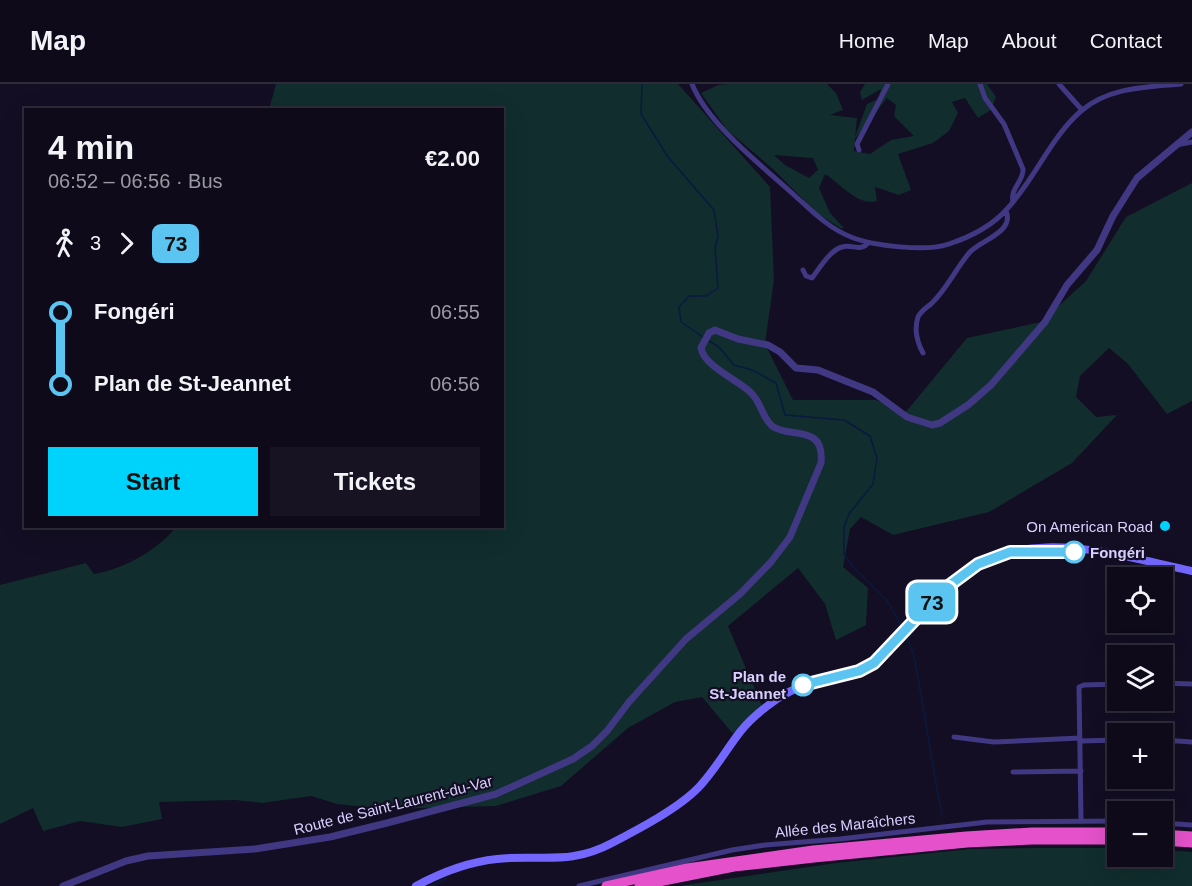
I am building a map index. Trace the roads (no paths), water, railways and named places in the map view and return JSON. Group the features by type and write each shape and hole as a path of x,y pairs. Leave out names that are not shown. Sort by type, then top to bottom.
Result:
{"highway":[{"path":"606,886 687,868 783,853 966,836 1032,832 1107,832"},
{"path":"1173,835 1192,836"},
{"path":"639,886 734,867 813,858 968,843 1107,840"},
{"path":"1173,842 1192,843"}],"main road":[{"path":"416,886 451,868 471,863 498,858 574,858 588,855 613,843 689,797 708,777 740,732 759,713 779,698 809,683 868,668 902,636 943,590 978,564 1010,552 1094,551 1192,571"}],"street":[{"path":"692,84 708,110 733,140 818,217 837,230 868,243 892,246 947,245 979,231 1013,202 1060,134 1082,110 1119,91 1181,84"},
{"path":"859,150 856,148 857,144 888,84"},
{"path":"980,84 985,98 1004,124 1023,169 1023,174 1012,194 1013,202"},
{"path":"1059,84 1082,110"},
{"name":"Route de Saint-Laurent-du-Var","path":"63,886 136,858 278,846 330,837 469,803 508,790 573,759 608,731 629,702 686,639 740,594 781,549 793,530 821,463 820,450 814,440 807,434 784,431 771,425 754,395 702,355 701,348 709,333 718,331 738,339 768,345 780,352 796,368 818,370 873,392 907,417 932,425 940,423 968,405 991,385 1046,322 1067,285 1097,250 1113,216 1137,178 1192,132"},
{"path":"1176,146 1192,142"},
{"path":"923,353 918,344 916,331 921,312 939,296 971,251 1007,224 1008,217 1005,211"},
{"path":"803,270 806,276 812,278 841,247 861,248 868,243"},
{"path":"1173,683 1192,684"},
{"path":"1081,820 1079,687 1107,684"},
{"path":"954,737 994,742 1107,740"},
{"path":"1173,741 1192,742"},
{"path":"1013,772 1081,771"},
{"name":"Allée des Maraîchers","path":"579,886 732,850 765,845 987,822 1107,820"},
{"path":"1173,824 1192,825"}],"waterway":[{"path":"642,84 641,114 668,157 714,210 718,236 715,248 718,288 706,296 689,296 679,307 681,322 703,337"},
{"path":"709,341 719,347 734,365 752,370 776,383 785,415 844,420 870,436 877,458 873,484 849,514 844,527 844,554 854,568 888,602 904,630"},
{"path":"907,637 914,655 942,817"},
{"path":"432,886 446,879"}],"place":[{"name":"On American Road","path":"1165,526"},
{"name":"Fongéri","path":"1074,552"},
{"name":"Plan de St-Jeannet","path":"803,685"}]}
